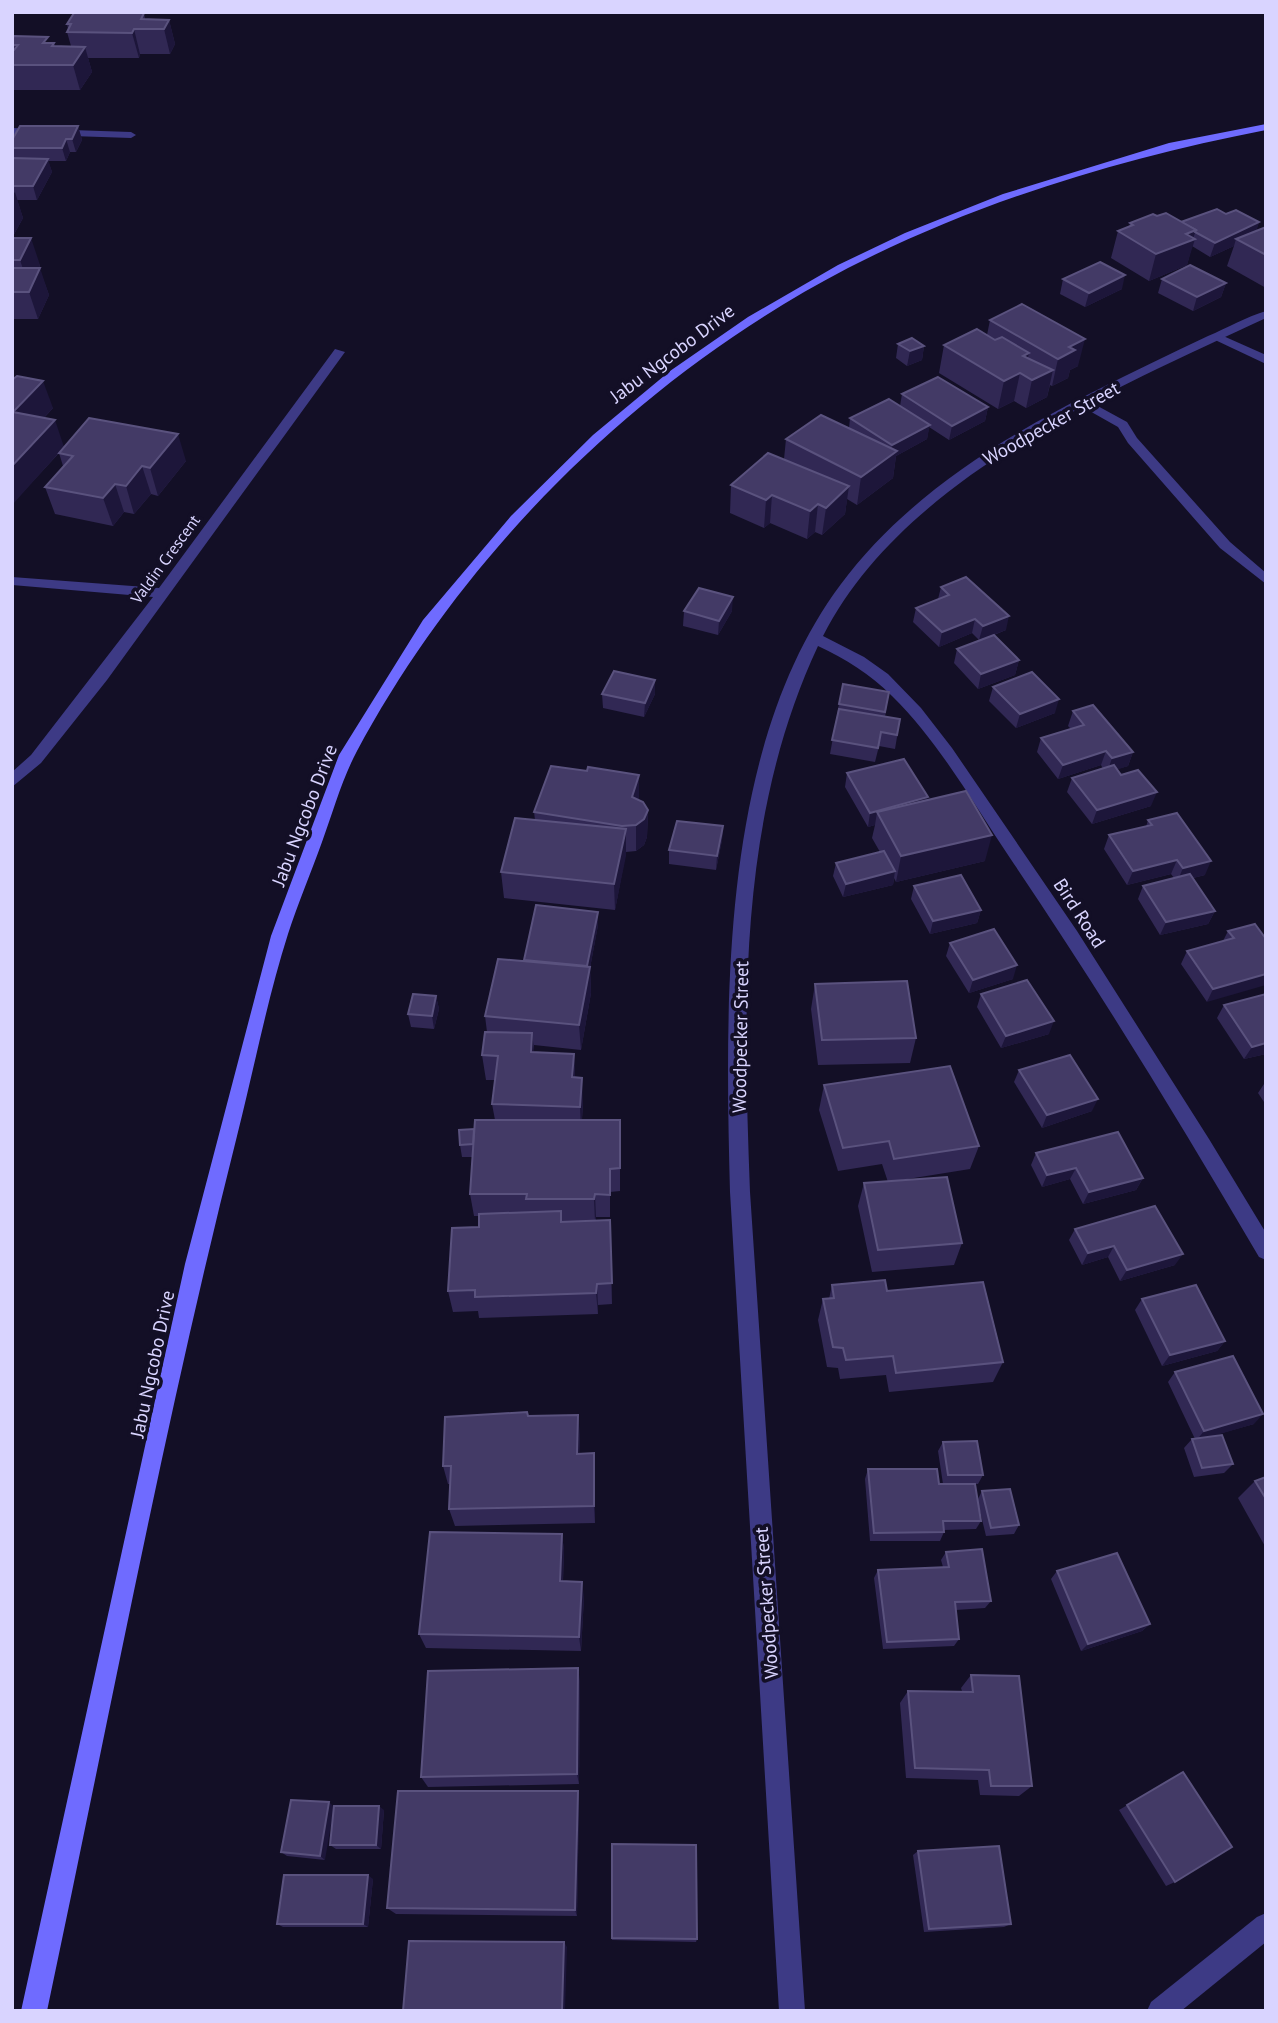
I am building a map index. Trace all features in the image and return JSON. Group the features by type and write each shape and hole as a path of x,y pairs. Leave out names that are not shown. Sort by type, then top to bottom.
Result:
{"main road":[{"name":"Jabu Ngcobo Drive","path":"34,2011 195,1264 279,936 348,755 428,623 516,519 597,438 674,374 752,319 876,251 1007,196 1173,145 1266,127"}],"street":[{"path":"12,131 131,135"},
{"name":"Woodpecker Street","path":"792,2011 740,1192 737,1090 746,873 759,795 780,717 814,638 835,601 871,556 919,511 985,458 1083,402 1266,314"},
{"path":"1217,337 1266,360"},
{"name":"Valdin Crescent","path":"12,780 45,749 102,676 339,352"},
{"path":"1083,402 1123,425 1225,545 1266,580"},
{"path":"12,581 161,593"},
{"name":"Bird Road","path":"814,638 862,662 884,679 949,756 1021,860 1163,1077 1266,1251"},
{"path":"1160,2011 1266,1926"}],"building":[{"path":"74,13 144,13 141,19 169,20 164,29 134,29 132,33 67,32 71,24 67,24"},
{"path":"14,36 48,37 43,43 54,43 52,46 85,47 73,65 12,65 12,50 18,45 12,45"},
{"path":"20,126 78,126 72,139 66,139 62,148 12,148 12,140"},
{"path":"12,158 48,159 33,186 12,186"},
{"path":"1217,209 1226,214 1236,210 1259,222 1215,243 1181,222"},
{"path":"1166,213 1196,230 1186,234 1195,239 1156,254 1118,231 1153,214 1157,216"},
{"path":"1266,227 1266,255 1236,239"},
{"path":"12,238 31,238 20,260 12,260"},
{"path":"1100,262 1125,275 1089,293 1063,279"},
{"path":"1190,265 1226,283 1197,297 1162,279"},
{"path":"12,268 40,268 29,292 12,292"},
{"path":"1022,304 1085,339 1069,347 1075,350 1058,359 990,320"},
{"path":"977,329 995,340 1002,337 1029,353 1023,356 1053,370 1032,380 1020,373 1004,381 944,345"},
{"path":"912,338 924,346 910,351 898,344"},
{"path":"17,376 43,381 13,412 55,420 12,466 12,380"},
{"path":"938,377 988,407 952,426 902,394"},
{"path":"889,399 930,425 892,445 850,418"},
{"path":"821,415 897,451 861,477 786,439"},
{"path":"89,418 178,434 150,468 142,466 126,486 115,484 103,498 45,487 73,456 59,453"},
{"path":"768,453 849,486 826,508 818,504 810,511 772,495 766,500 731,485"},
{"path":"966,577 1009,616 983,626 975,619 942,632 916,608 949,595 941,587"},
{"path":"699,588 733,597 719,621 684,611"},
{"path":"994,635 1019,660 981,674 957,649"},
{"path":"614,671 655,680 645,703 602,694"},
{"path":"1032,672 1059,699 1020,714 993,687"},
{"path":"843,684 889,692 885,712 839,704"},
{"path":"1093,705 1133,752 1112,758 1106,751 1063,765 1041,738 1084,725 1073,711"},
{"path":"839,709 900,719 897,735 881,732 878,748 832,740"},
{"path":"904,759 928,797 870,813 847,773"},
{"path":"1114,765 1121,775 1138,770 1157,792 1097,810 1072,778"},
{"path":"551,766 587,771 588,767 639,775 632,797 643,802 648,810 644,819 636,825 622,826 534,812"},
{"path":"966,791 992,835 901,856 877,812"},
{"path":"1177,813 1211,861 1183,868 1177,860 1133,871 1109,835 1152,825 1148,820"},
{"path":"515,818 626,829 614,884 501,872"},
{"path":"677,821 723,826 717,856 669,850"},
{"path":"884,851 895,871 846,884 836,863"},
{"path":"1190,874 1215,911 1166,922 1143,886"},
{"path":"961,875 981,910 933,921 914,886"},
{"path":"536,905 598,912 587,966 524,960"},
{"path":"1255,924 1266,939 1266,974 1213,989 1187,951 1234,938 1228,931"},
{"path":"994,929 1017,965 973,980 950,943"},
{"path":"498,959 590,967 579,1025 485,1016"},
{"path":"1027,980 1054,1021 1006,1036 981,994"},
{"path":"907,981 916,1038 822,1040 815,984"},
{"path":"413,994 436,996 432,1016 408,1014"},
{"path":"1266,994 1266,1043 1252,1047 1224,1005"},
{"path":"485,1032 532,1033 531,1052 574,1054 572,1077 582,1078 580,1107 492,1104 498,1056 482,1055"},
{"path":"1070,1055 1098,1099 1047,1115 1019,1070"},
{"path":"950,1066 979,1146 894,1159 889,1141 843,1148 824,1085"},
{"path":"475,1120 620,1120 620,1168 610,1169 610,1195 595,1194 594,1199 526,1199 527,1194 470,1194"},
{"path":"474,1129 473,1144 460,1145 459,1130"},
{"path":"1118,1132 1143,1178 1089,1192 1076,1168 1047,1175 1036,1153"},
{"path":"947,1177 962,1243 878,1250 864,1183"},
{"path":"1155,1206 1183,1254 1127,1270 1114,1246 1088,1253 1075,1229"},
{"path":"561,1211 561,1222 610,1220 612,1283 597,1284 596,1293 475,1297 475,1290 448,1291 452,1228 479,1227 479,1214"},
{"path":"885,1280 887,1291 983,1282 1003,1362 896,1373 893,1356 846,1360 843,1348 833,1347 823,1299 834,1298 832,1285"},
{"path":"1196,1285 1225,1341 1170,1355 1142,1299"},
{"path":"1233,1356 1263,1414 1204,1431 1175,1372"},
{"path":"527,1412 528,1416 578,1415 577,1454 594,1453 594,1506 449,1509 451,1466 443,1466 445,1417"},
{"path":"1222,1435 1233,1464 1202,1468 1192,1439"},
{"path":"977,1441 983,1475 948,1475 943,1442"},
{"path":"868,1469 937,1469 939,1484 975,1484 981,1521 943,1521 944,1532 874,1533"},
{"path":"1266,1477 1266,1499 1255,1481"},
{"path":"1010,1489 1019,1525 991,1528 982,1491"},
{"path":"430,1532 562,1534 560,1581 582,1582 579,1637 419,1634"},
{"path":"982,1549 991,1601 955,1602 959,1639 887,1642 878,1570 949,1567 946,1552"},
{"path":"1117,1553 1150,1624 1088,1644 1057,1571"},
{"path":"578,1668 577,1774 421,1777 428,1671"},
{"path":"971,1675 1019,1676 1032,1786 991,1786 989,1770 915,1768 908,1691 973,1692"},
{"path":"1183,1772 1232,1847 1175,1882 1127,1805"},
{"path":"398,1791 578,1791 575,1910 387,1908"},
{"path":"291,1800 329,1802 320,1856 281,1852"},
{"path":"334,1806 379,1806 376,1845 330,1845"},
{"path":"612,1844 696,1845 697,1939 612,1938"},
{"path":"999,1846 1011,1924 929,1929 918,1851"},
{"path":"284,1875 368,1875 363,1924 277,1924"},
{"path":"409,1941 564,1942 562,2011 403,2011"}]}
